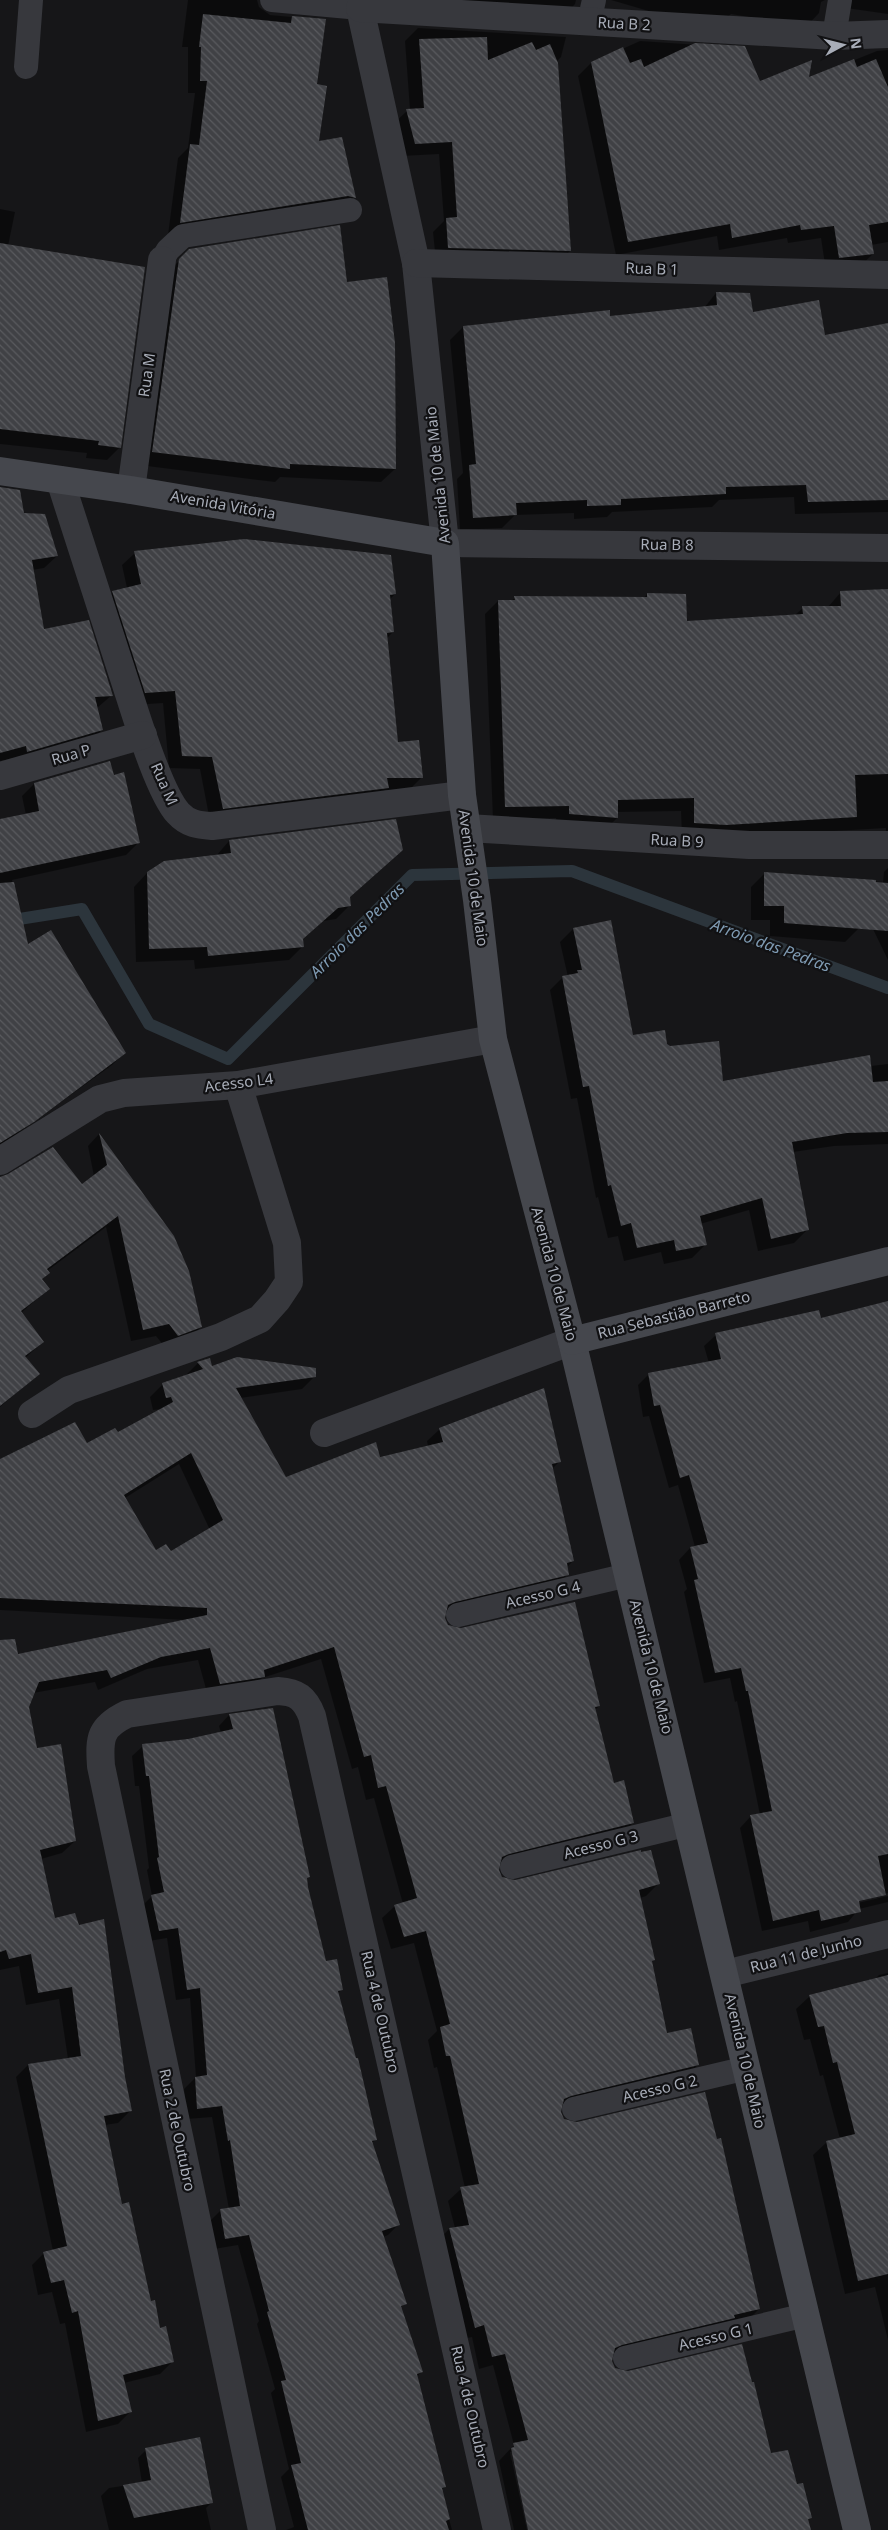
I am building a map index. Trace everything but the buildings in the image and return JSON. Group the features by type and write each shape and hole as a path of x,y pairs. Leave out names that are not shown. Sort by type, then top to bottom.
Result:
{"street":[{"name":"Rua B 2","path":"360,4 591,11 834,36 888,34"},
{"name":"Avenida 10 de Maio","path":"360,4 416,263 445,543 462,796 478,900 493,1039 572,1341 857,2530"},
{"name":"Rua M","path":"132,490 162,260"},
{"name":"Rua B 1","path":"416,263 888,275"},
{"name":"Avenida Vitória","path":"0,472 132,490 445,543"},
{"name":"Rua M","path":"60,480 143,735 168,798 176,812 186,821 197,825 212,826 462,796"},
{"name":"Rua B 8","path":"445,543 888,548"},
{"name":"Rua P","path":"0,776 143,735"},
{"name":"Rua B 9","path":"468,841 888,845"},
{"name":"Acesso L4","path":"0,1161 100,1099 124,1093 238,1085 493,1039"},
{"path":"32,1414 68,1390 221,1337 260,1319 278,1300 289,1282 287,1243 238,1085"},
{"name":"Rua Sebastião Barreto","path":"324,1433 572,1341 888,1261"},
{"name":"Rua 4 de Outubro","path":"105,1730 113,1721 127,1714 278,1691 291,1692 307,1702 497,2530"},
{"name":"Rua 2 de Outubro","path":"105,1730 99,1745 101,1766 262,2530"},
{"name":"Rua 11 de Junho","path":"725,1974 888,1934"}],"lane":[{"path":"26,67 31,0"},
{"path":"272,0 360,4"},
{"path":"834,36 840,0"},
{"path":"162,260 168,250 183,236 350,210"},
{"name":"Acesso G 4","path":"458,1615 628,1575"},
{"name":"Acesso G 3","path":"512,1867 689,1824"},
{"name":"Acesso G 2","path":"574,2109 747,2068"},
{"name":"Acesso G 1","path":"625,2358 806,2315"}],"waterway":[{"name":"Arroio das Pedras","path":"0,922 82,909 149,1024 228,1059 412,875 572,871 888,988"}]}
